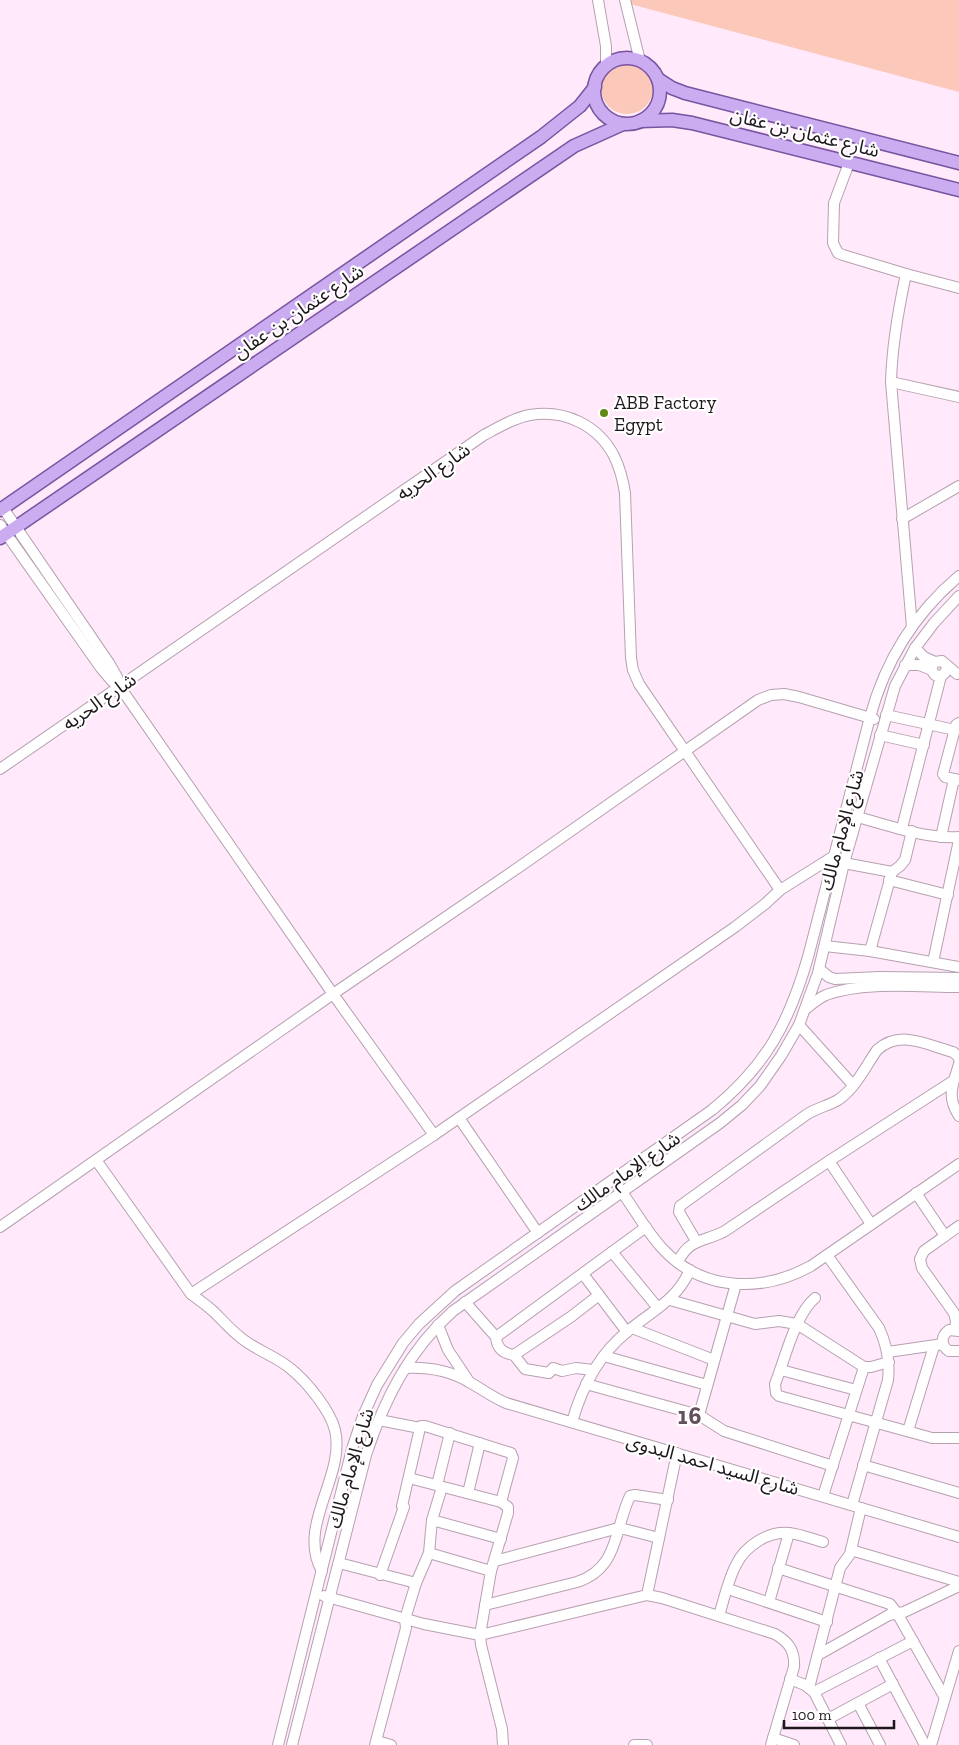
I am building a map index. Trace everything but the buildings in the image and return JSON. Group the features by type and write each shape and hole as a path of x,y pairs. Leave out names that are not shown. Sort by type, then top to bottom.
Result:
{"main road":[{"path":"628,58 640,61 653,71 658,79 659,99 655,108 649,116 640,121 623,124 613,121 598,107 594,87 597,79 606,66 617,60 628,58"},
{"name":"شارع عثمان بن عفان","path":"658,79 672,88 685,93 959,163"},
{"name":"شارع عثمان بن عفان","path":"2,509 540,137 580,106 594,87"},
{"name":"شارع عثمان بن عفان","path":"640,121 672,120 692,123 959,190"},
{"name":"شارع عثمان بن عفان","path":"6,531 574,146 623,124"}],"street":[{"path":"598,0 606,46 606,66"},
{"path":"626,0 640,61"},
{"path":"849,162 834,203 833,243 835,249 843,255 959,288"},
{"path":"906,274 892,350 891,382 912,627"},
{"path":"891,382 959,398"},
{"name":"شارع الحريه","path":"0,769 484,435 506,423 530,415 555,414 573,418 588,426 602,439 614,455 621,473 625,493 631,658 633,670 639,684 780,890"},
{"path":"902,519 959,486"},
{"path":"2,509 6,531 101,668 112,681 120,686 333,994 434,1135"},
{"name":"شارع الإمام مالك","path":"278,1745 357,1433 370,1400 389,1363 403,1343 436,1307 455,1291 613,1181 726,1099 751,1074 781,1030 797,994 870,717 887,671 912,627 936,597 959,576"},
{"name":"شارع الإمام مالك","path":"292,1745 366,1455 379,1420 405,1368 419,1346 438,1325 465,1302 712,1129 742,1105 771,1071 800,1025 807,1008 825,946 844,863 895,686 915,648 934,622 959,596"},
{"path":"915,648 933,666"},
{"path":"902,828 944,672 942,661 933,666 905,665"},
{"path":"944,672 958,675"},
{"path":"0,1227 758,700 771,695 784,694 870,717 957,727 942,774 957,779 941,837"},
{"path":"880,735 924,746"},
{"path":"851,790 855,796 864,793"},
{"path":"858,817 895,828 959,839 958,855 933,962"},
{"path":"841,827 851,824 855,830"},
{"path":"870,951 891,876 905,860 912,831"},
{"path":"191,1294 459,1118 734,927 765,904 780,890 834,856"},
{"path":"844,863 948,895"},
{"path":"825,946 870,951 959,966"},
{"path":"819,969 824,974 835,979 880,977 959,978"},
{"path":"807,1008 827,995 853,989 879,987 959,987"},
{"path":"800,1025 853,1085"},
{"path":"696,1241 679,1212 680,1206 813,1110 838,1100 853,1085 877,1050 890,1040 907,1039 957,1053"},
{"path":"959,1064 953,1081 951,1096 954,1109 959,1116"},
{"path":"678,1262 688,1246 696,1241 725,1231 828,1161 953,1081"},
{"path":"459,1118 538,1233"},
{"path":"96,1160 191,1294 248,1343 292,1369 314,1394 332,1421 336,1431 336,1454 315,1536 314,1553 322,1571"},
{"path":"828,1161 871,1224"},
{"path":"613,1181 660,1246 678,1262 712,1280 736,1284 759,1284 785,1279 811,1266 959,1164"},
{"path":"916,1193 945,1236"},
{"path":"908,1431 938,1345 946,1332 958,1330 954,1313 922,1268 920,1256 924,1251 959,1226"},
{"path":"496,1337 646,1227"},
{"path":"612,1252 658,1308"},
{"path":"812,1690 818,1655 840,1568 851,1550 863,1465 888,1380 889,1357 879,1328 827,1255"},
{"path":"572,1422 580,1396 593,1370 629,1330 678,1292 690,1270"},
{"path":"583,1274 629,1330 714,1360"},
{"path":"699,1415 736,1284"},
{"path":"514,1355 572,1316 599,1295"},
{"path":"815,1298 804,1310 781,1370 775,1388 779,1396 938,1439 959,1438"},
{"path":"670,1300 755,1324 779,1321 798,1324 864,1367 871,1367 889,1357 938,1345 949,1351 959,1351"},
{"path":"465,1302 496,1337 497,1344 504,1353 514,1355 525,1370 549,1373 553,1368 562,1371 576,1368 593,1370"},
{"name":"شارع السيد احمد البدوى","path":"438,1325 454,1361 470,1382"},
{"path":"604,1356 707,1385"},
{"path":"823,1496 864,1367"},
{"name":"شارع السيد احمد البدوى","path":"405,1368 432,1368 452,1374 506,1403 959,1536"},
{"path":"781,1370 856,1390"},
{"path":"586,1384 699,1415 724,1430 832,1466"},
{"path":"379,1420 420,1428 421,1426 426,1426 512,1454 501,1502"},
{"path":"380,1575 404,1506 402,1506 420,1428"},
{"path":"391,1745 376,1743 406,1628 405,1618 416,1583 429,1553 432,1520 450,1433"},
{"path":"468,1493 480,1443"},
{"path":"647,1595 678,1453"},
{"path":"863,1465 959,1493"},
{"path":"409,1478 506,1504 508,1510 493,1566 480,1635 504,1745"},
{"path":"485,1605 577,1582 590,1576 610,1555 628,1498 631,1495 668,1500"},
{"path":"432,1520 501,1539"},
{"path":"429,1553 493,1566 618,1529 659,1538"},
{"path":"719,1616 735,1565 747,1549 764,1538 789,1533 823,1542"},
{"path":"769,1602 789,1533"},
{"path":"851,1550 959,1584"},
{"path":"339,1563 416,1583"},
{"path":"778,1568 886,1602 892,1606 945,1698"},
{"path":"818,1655 886,1617 904,1612 959,1584"},
{"path":"728,1589 827,1622"},
{"path":"316,1593 445,1629 480,1635 647,1595 719,1616 775,1634 782,1638 792,1651 794,1659 790,1680 772,1742 794,1745"},
{"path":"812,1690 913,1641"},
{"path":"931,1745 959,1651"},
{"path":"879,1658 925,1745"},
{"path":"790,1680 812,1690 841,1745"},
{"path":"828,1719 893,1684"},
{"path":"858,1703 880,1745"},
{"path":"634,1745 647,1745"}],"shaded area":[{"path":"630,0 959,0 959,92 630,4"},
{"path":"627,62 641,66 649,74 653,88 649,102 641,110 627,114 613,110 605,102 601,88 605,74 613,66"}],"place":[{"name":"ABB Factory Egypt","path":"604,413"}],"district":[{"name":"16","path":"690,1416"}]}
